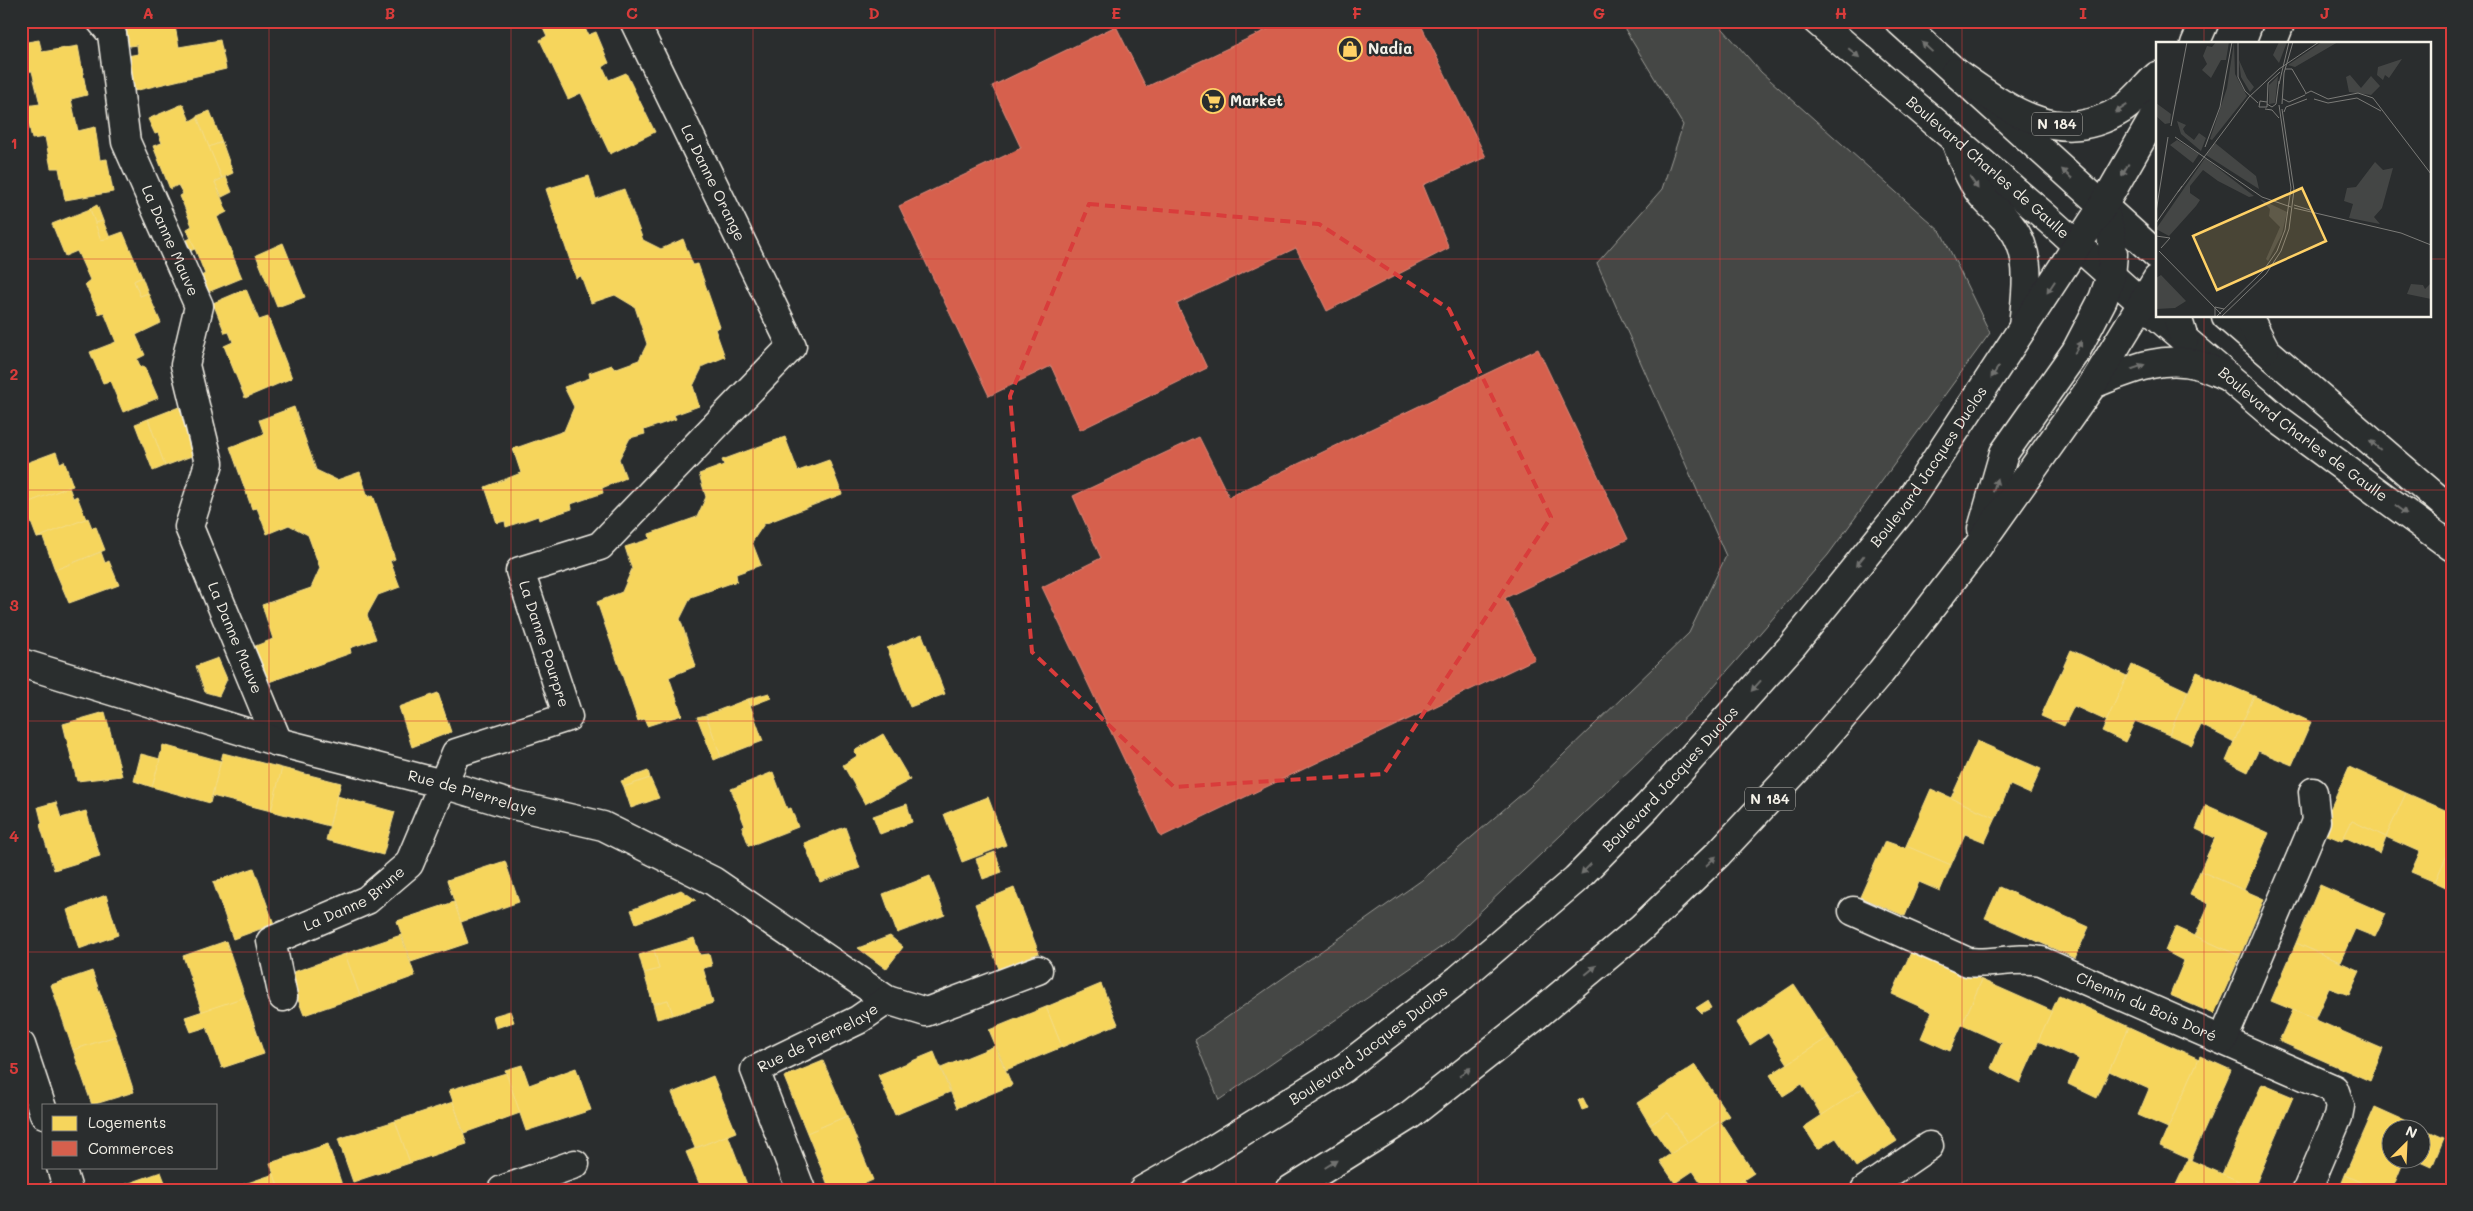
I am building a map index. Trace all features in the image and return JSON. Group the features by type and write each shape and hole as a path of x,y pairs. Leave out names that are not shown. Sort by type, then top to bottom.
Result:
{"street":[{"name":"La Danne Mauve","path":"101,21 112,34 126,142 199,306 185,366 209,463 189,527 278,742"},
{"name":"La Danne Orange","path":"634,21 792,346"},
{"name":"Boulevard Charles de Gaulle","path":"1816,21 1955,139 2152,312"},
{"path":"1899,21 2156,253"},
{"path":"2273,42 2281,21"},
{"name":"N 184","path":"1955,72 2005,106 2044,124 2078,125 2103,120 2125,107 2156,77"},
{"name":"Boulevard Jacques Duclos","path":"1143,1190 1203,1156 1344,1068 1459,979 1576,879 1648,806 1792,646 1907,504 2078,246 2156,114"},
{"path":"1955,139 1969,176 1985,200 2008,219 2021,245 2027,283 2022,332"},
{"path":"1976,549 2004,453 2076,352 2103,299 2111,276 2113,254 2111,233 2103,206"},
{"name":"N 184","path":"1290,1190 1410,1114 1532,1019 1641,928 1718,854 1802,765 1881,672 1976,549 2093,384 2152,312 2156,286"},
{"name":"Boulevard Charles de Gaulle","path":"2162,318 2180,328 2228,377 2275,417 2452,547"},
{"path":"2228,318 2452,511"},
{"path":"2249,318 2265,349"},
{"name":"La Danne Pourpre","path":"443,784 456,753 568,717 520,571 600,546 792,346"},
{"path":"2093,384 2143,365 2164,361 2198,364 2228,377"},
{"name":"Rue de Pierrelaye","path":"21,663 278,742 612,830 713,881 887,1000 926,1012 1038,970"},
{"name":"La Danne Brune","path":"283,997 271,941 367,900 409,864 443,784"},
{"path":"2223,1040 2316,821 2313,792"},
{"name":"Chemin du Bois Doré","path":"1853,911 1968,962 1980,963 2028,958 2041,961 2334,1089 2340,1106 2338,1117 2307,1190"},
{"name":"Rue de Pierrelaye","path":"801,1190 755,1070 858,1020 887,1000"},
{"path":"21,1045 42,1108"},
{"path":"1865,1190 1929,1146"},
{"path":"502,1190 575,1164"},
{"path":"60,1168 68,1190"}],"highlighted area":[{"path":"1089,204 1319,224 1449,309 1551,517 1384,774 1174,787 1032,652 1010,396"}],"shaded area":[{"path":"1620,21 1716,21 1761,72 1941,232 1990,333 1828,555 1694,709 1447,943 1219,1100 1195,1040 1422,880 1530,787 1689,633 1726,556 1597,263 1662,189 1683,125"}],"building: Logements":[{"path":"131,21 174,21 179,47 220,40 226,69 134,91 127,56 138,54 137,45 129,46 125,23"},
{"path":"540,21 582,21 588,35 596,32 609,63 603,67 609,80 626,73 655,132 610,154 581,93 568,99 540,40 547,36"},
{"path":"39,40 42,52 78,46 87,95 71,99 78,131 95,127 100,160 107,159 113,192 65,200 59,168 51,168 45,137 32,139 25,106 40,104 32,71 21,72 21,43"},
{"path":"183,104 190,121 197,117 222,178 215,182 227,212 217,217 242,278 208,292 201,276 205,274 187,229 192,226 180,196 183,194 178,185 170,189 153,146 162,143 158,133 155,134 148,119"},
{"path":"210,111 222,142 209,147 197,116"},
{"path":"222,142 233,173 222,178 209,147"},
{"path":"589,176 596,199 624,189 643,240 661,249 683,239 693,265 698,264 720,327 715,329 725,357 703,366 693,386 699,406 674,415 676,419 644,430 645,434 630,438 619,459 626,478 602,488 603,493 571,504 572,509 539,520 538,516 506,527 505,521 497,523 485,487 521,473 513,449 564,431 574,407 564,387 590,378 589,373 612,365 614,369 639,360 647,344 635,307 615,295 591,303 581,276 576,278 546,189"},
{"path":"226,177 232,192 222,197 215,182"},
{"path":"97,205 103,221 95,223 90,209"},
{"path":"90,209 101,240 123,232 142,277 134,281 140,296 148,293 161,323 136,335 145,355 137,359 141,368 144,366 158,398 123,412 110,381 103,383 90,352 116,342 104,312 99,314 85,284 90,280 77,251 65,256 52,224"},
{"path":"103,221 110,238 101,240 95,223"},
{"path":"191,238 195,249 190,251 185,241"},
{"path":"283,243 305,297 277,307 256,255"},
{"path":"142,277 148,293 140,296 134,281"},
{"path":"246,289 259,320 268,317 292,378 245,398 224,346 233,342 229,332 225,333 213,303"},
{"path":"179,407 197,454 165,466 148,419"},
{"path":"294,407 316,470 337,480 360,472 368,497 373,495 395,559 390,561 400,587 378,595 367,615 376,639 350,648 351,653 266,683 253,647 273,639 262,605 311,588 320,568 308,535 289,525 267,534 257,508 252,509 230,447 264,434 259,420"},
{"path":"148,419 165,466 153,471 135,424"},
{"path":"785,437 798,471 829,460 842,494 764,524 752,542 761,565 736,574 737,581 691,597 680,619 696,666 669,677 682,715 647,726 644,719 638,721 597,602 622,592 632,569 625,547 650,539 649,534 697,517 706,497 699,474 724,465 722,460"},
{"path":"56,452 60,463 64,461 73,486 24,504 21,497 21,465"},
{"path":"69,487 73,498 77,496 86,519 37,538 24,504"},
{"path":"88,518 92,528 96,527 105,550 55,570 43,537 37,538"},
{"path":"101,552 105,563 109,561 119,585 69,603 55,570"},
{"path":"922,634 945,694 910,707 887,648"},
{"path":"2071,650 2127,676 2107,721 2074,706 2064,726 2041,716"},
{"path":"218,658 227,679 219,696 205,692 196,666"},
{"path":"2132,665 2188,691 2169,735 2135,721 2125,742 2102,731"},
{"path":"2197,672 2254,696 2234,742 2201,725 2192,745 2169,735"},
{"path":"438,693 451,732 412,747 399,707"},
{"path":"769,693 771,698 750,706 748,699"},
{"path":"2254,696 2311,722 2292,765 2258,751 2248,772 2226,761"},
{"path":"748,699 763,741 721,757 706,715"},
{"path":"105,712 122,776 77,781 63,724"},
{"path":"706,715 721,757 714,760 697,717"},
{"path":"883,734 910,780 865,804 843,765 857,756 854,751"},
{"path":"1977,741 2041,769 2030,794 2010,785 1996,818 1951,798"},
{"path":"163,745 221,761 210,803 152,787"},
{"path":"223,753 282,768 271,811 212,796"},
{"path":"141,754 160,759 152,787 134,781"},
{"path":"2349,767 2406,793 2386,837 2352,821 2342,841 2320,832"},
{"path":"282,768 341,783 329,826 271,811"},
{"path":"648,771 650,778 624,787 621,781"},
{"path":"773,772 787,809 791,808 798,827 749,846 742,827 745,826 731,789"},
{"path":"650,778 659,798 631,808 624,787"},
{"path":"1931,789 1996,818 1985,842 1965,834 1951,865 1906,846"},
{"path":"2406,793 2452,813 2452,844 2435,882 2411,872 2420,852 2386,837"},
{"path":"337,796 395,812 383,855 326,840"},
{"path":"988,797 1006,845 962,862 944,814"},
{"path":"56,802 61,818 86,811 100,856 54,870 40,825 42,823 38,807"},
{"path":"907,804 912,822 880,834 873,816"},
{"path":"2206,805 2269,833 2244,890 2200,871 2215,838 2196,829"},
{"path":"2352,821 2386,837 2380,853 2344,837"},
{"path":"845,827 860,868 820,882 804,843"},
{"path":"1885,841 1905,848 1906,846 1951,865 1940,891 1919,882 1905,916 1860,897"},
{"path":"2452,844 2452,890 2435,882"},
{"path":"995,852 1002,872 983,879 976,859"},
{"path":"505,861 519,902 461,922 447,880"},
{"path":"254,868 274,924 233,939 213,882"},
{"path":"2200,871 2264,899 2240,956 2195,936 2209,904 2190,895"},
{"path":"930,876 945,915 897,933 883,894"},
{"path":"2320,885 2386,914 2375,937 2355,929 2340,962 2296,943"},
{"path":"1999,887 2089,927 2075,958 1985,918"},
{"path":"1014,888 1039,953 999,969 975,904"},
{"path":"681,890 696,900 636,923 631,910"},
{"path":"106,895 118,935 79,949 67,910"},
{"path":"454,902 468,943 411,962 397,921"},
{"path":"2175,927 2240,956 2214,1014 2170,995 2184,961 2165,951"},
{"path":"401,935 415,976 360,996 345,954"},
{"path":"890,936 903,947 886,969 858,948"},
{"path":"694,938 700,955 709,954 712,966 703,968 713,1003 673,1015 668,1000 653,1004 644,973 659,969 654,950"},
{"path":"226,941 245,997 202,1012 183,956"},
{"path":"2296,943 2360,971 2349,995 2329,988 2315,1019 2271,1001"},
{"path":"654,950 659,969 644,973 639,955"},
{"path":"1912,950 1982,980 1950,1051 1921,1038 1932,1012 1892,994"},
{"path":"345,954 360,996 304,1015 288,974"},
{"path":"92,971 116,1036 73,1050 51,985"},
{"path":"1982,980 2052,1011 2020,1083 1991,1068 2002,1043 1962,1025"},
{"path":"1101,984 1118,1024 1062,1047 1046,1007"},
{"path":"1794,984 1829,1037 1788,1064 1768,1033 1750,1045 1736,1023"},
{"path":"2059,995 2129,1027 2097,1098 2068,1084 2079,1059 2038,1041"},
{"path":"245,997 264,1054 222,1068 207,1027 191,1032 185,1017"},
{"path":"668,1000 673,1015 657,1019 653,1004"},
{"path":"1707,1001 1711,1008 1701,1013 1696,1008"},
{"path":"1046,1007 1062,1047 1006,1070 989,1030"},
{"path":"2293,1010 2383,1049 2370,1081 2279,1041"},
{"path":"510,1011 514,1022 496,1028 493,1016"},
{"path":"2129,1027 2199,1059 2168,1128 2138,1115 2149,1089 2109,1071"},
{"path":"116,1036 134,1092 92,1104 73,1050"},
{"path":"1829,1037 1863,1088 1822,1116 1802,1084 1783,1096 1770,1075"},
{"path":"995,1046 1012,1085 957,1108 941,1068"},
{"path":"934,1052 950,1092 895,1115 878,1075"},
{"path":"2200,1056 2231,1070 2191,1160 2160,1146"},
{"path":"823,1061 847,1116 807,1133 784,1077"},
{"path":"522,1065 529,1085 576,1068 591,1110 526,1131 505,1070"},
{"path":"1695,1065 1729,1116 1688,1143 1668,1113 1650,1125 1637,1103"},
{"path":"506,1073 520,1113 464,1133 449,1090"},
{"path":"713,1076 736,1132 695,1148 672,1093"},
{"path":"2262,1084 2293,1097 2254,1188 2222,1174"},
{"path":"1863,1088 1897,1141 1856,1167 1836,1138 1818,1149 1804,1127"},
{"path":"1583,1098 1588,1108 1582,1110 1578,1100"},
{"path":"453,1102 467,1144 410,1163 395,1121"},
{"path":"2375,1107 2399,1118 2380,1118 2380,1168 2401,1168 2392,1190 2379,1190 2345,1175"},
{"path":"1668,1113 1688,1143 1670,1154 1650,1125"},
{"path":"847,1116 873,1180 849,1190 830,1190 807,1133"},
{"path":"395,1121 410,1163 353,1182 338,1139"},
{"path":"1720,1121 1754,1173 1728,1190 1706,1190 1693,1171 1675,1183 1660,1161"},
{"path":"2430,1132 2444,1138 2432,1167 2430,1166"},
{"path":"728,1135 749,1190 702,1190 686,1152"},
{"path":"328,1144 342,1185 329,1190 279,1190 270,1163"},
{"path":"2188,1159 2257,1189 2174,1189"},
{"path":"161,1172 168,1190 122,1190 121,1186"},
{"path":"274,1174 279,1190 227,1190"},
{"path":"2345,1175 2379,1190 2339,1190"},
{"path":"1744,1179 1751,1190 1728,1190"}],"building: Commerces":[{"path":"1285,21 1419,21 1486,157 1423,185 1449,248 1327,311 1296,248 1177,304 1207,368 1080,430 1051,366 989,396 899,206 1021,148 992,86 1116,26 1146,87"},
{"path":"1538,349 1628,539 1505,598 1535,659 1161,837 1042,587 1101,558 1073,496 1199,437 1229,497"}],"place":[{"name":"Nadia","path":"1350,49"},
{"name":"Market","path":"1213,101"}]}
